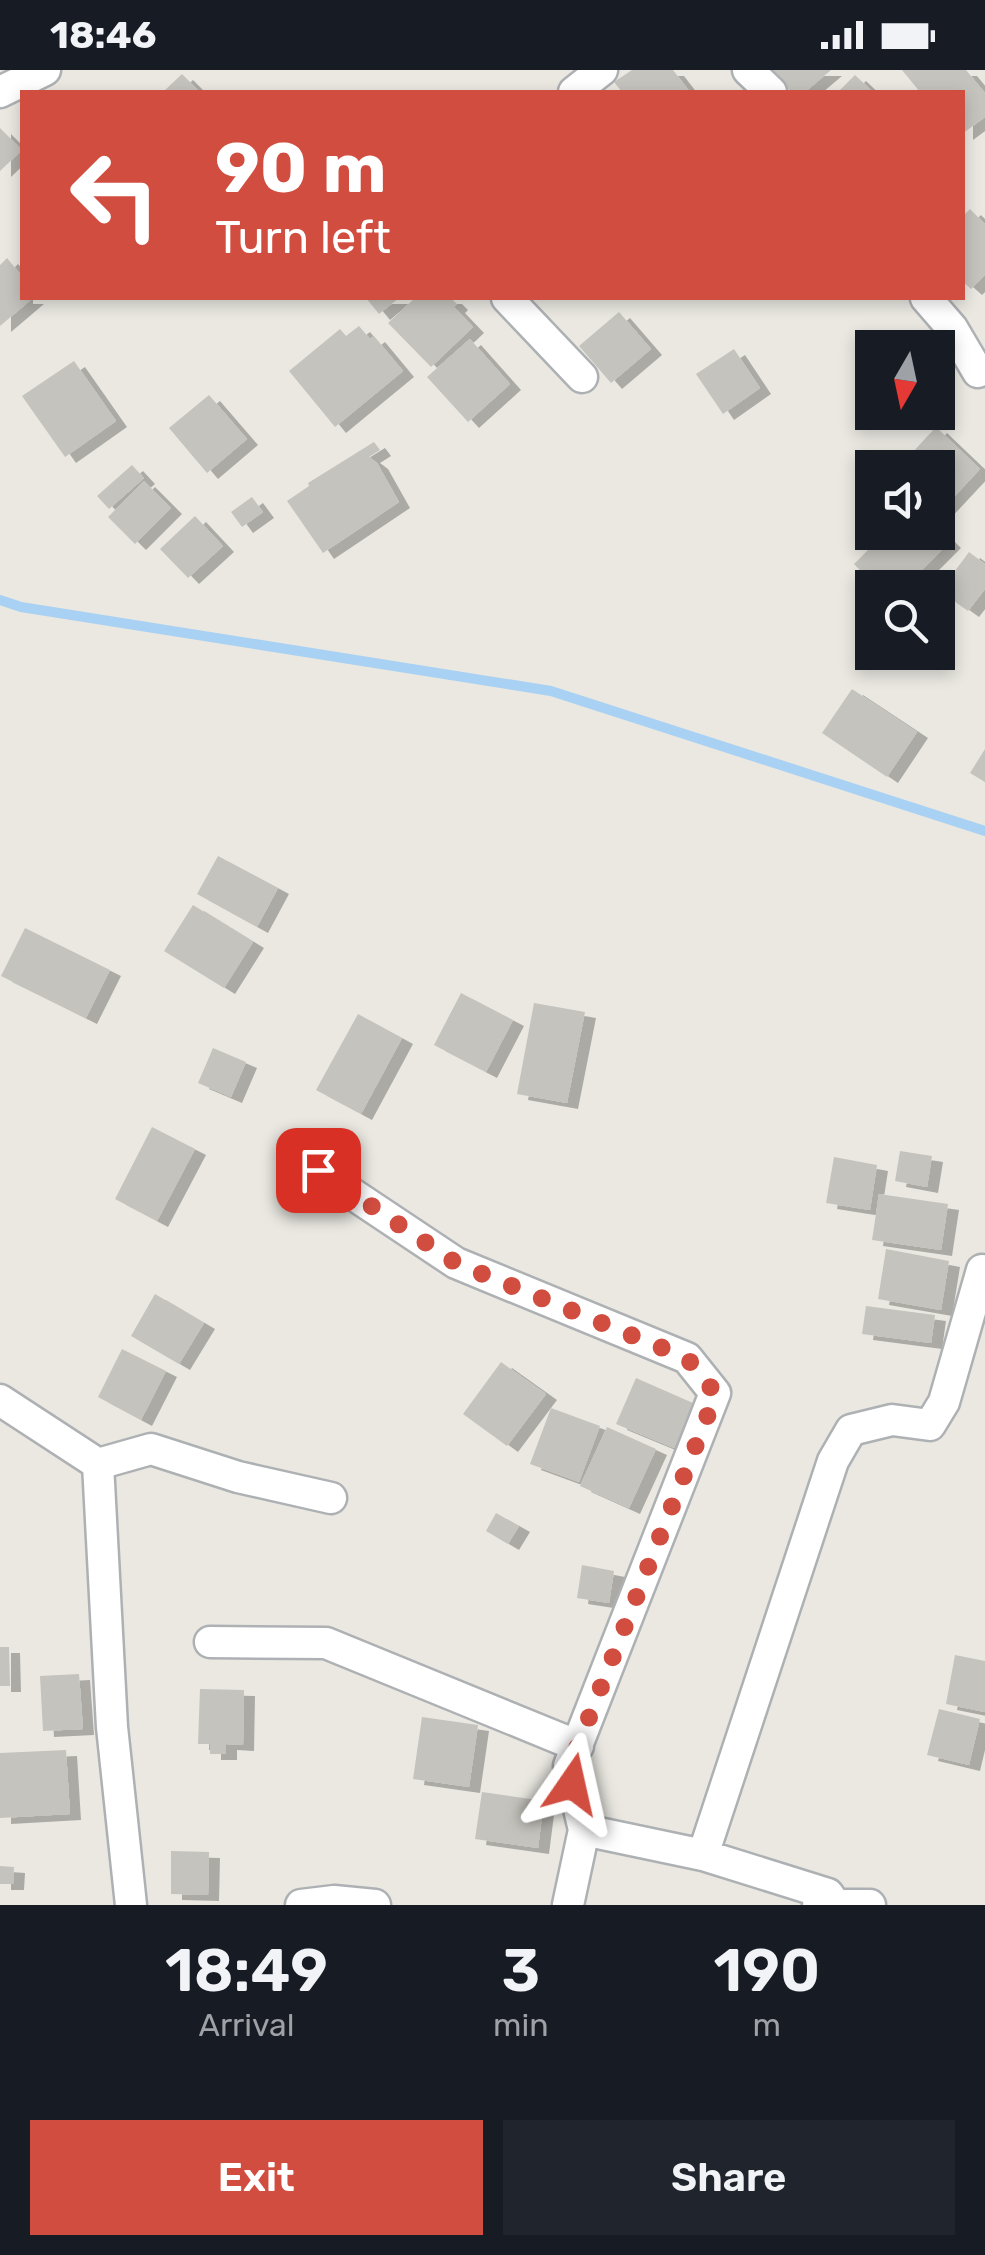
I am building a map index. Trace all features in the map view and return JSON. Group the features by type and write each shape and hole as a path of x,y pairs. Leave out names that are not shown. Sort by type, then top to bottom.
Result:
{"street":[{"path":"0,92 45,70"},
{"path":"577,90 602,70"},
{"path":"748,70 769,90"},
{"path":"509,300 582,377"},
{"path":"928,300 952,328 978,372"},
{"path":"318,1170 456,1263 687,1358 716,1394 570,1766 584,1830 568,1905"},
{"path":"703,1855 833,1460 851,1430 892,1420 930,1425 944,1402 982,1270"},
{"path":"0,1400 98,1464 151,1449 238,1477 331,1498"},
{"path":"98,1464 112,1727 132,1905"},
{"path":"210,1642 326,1643 578,1746"},
{"path":"584,1830 703,1855 828,1894 835,1904"},
{"path":"301,1905 334,1901 375,1905"},
{"path":"817,1905 870,1905"}],"building":[{"path":"632,70 673,70 688,90 620,90 614,82"},
{"path":"772,70 831,70 807,90 789,90"},
{"path":"902,70 966,70 985,93 985,117 965,132 965,90 918,90"},
{"path":"182,74 198,90 165,90"},
{"path":"855,75 871,90 840,90"},
{"path":"0,128 20,152 0,171"},
{"path":"970,209 985,224 985,275 971,289 965,284 965,214"},
{"path":"7,258 20,274 20,300 31,300 0,326 0,265"},
{"path":"368,300 396,300 379,314"},
{"path":"413,300 453,300 457,304 454,307 473,327 431,367 388,323"},
{"path":"619,312 651,349 611,383 579,346"},
{"path":"359,326 370,339 374,336 403,371 335,427 289,371 340,329 346,336"},
{"path":"470,339 510,384 468,422 427,377"},
{"path":"734,349 760,388 723,414 696,374"},
{"path":"74,361 116,421 65,457 22,396"},
{"path":"209,395 247,439 207,473 169,428"},
{"path":"933,430 939,430 980,469 955,496 955,450 915,450"},
{"path":"374,442 380,450 369,457 377,463 399,502 323,553 287,501 308,483"},
{"path":"132,465 144,478 109,509 97,496"},
{"path":"144,481 171,508 135,544 108,517"},
{"path":"252,497 263,512 242,527 231,512"},
{"path":"195,516 223,546 188,578 160,549"},
{"path":"868,550 942,550 922,570 860,570 854,564"},
{"path":"969,552 985,564 985,589 968,611 955,602 955,571"},
{"path":"852,689 917,732 887,777 822,733"},
{"path":"985,749 985,782 970,773"},
{"path":"218,856 278,888 257,927 197,894"},
{"path":"193,905 253,942 224,988 164,951"},
{"path":"25,928 110,970 86,1018 1,976"},
{"path":"461,993 513,1020 486,1072 434,1045"},
{"path":"534,1003 585,1012 567,1103 517,1094"},
{"path":"358,1014 402,1038 361,1114 316,1090"},
{"path":"213,1048 246,1062 231,1097 198,1083"},
{"path":"152,1127 195,1149 157,1221 115,1199"},
{"path":"900,1151 932,1156 927,1187 895,1181"},
{"path":"834,1157 877,1165 870,1210 826,1203"},
{"path":"879,1194 948,1204 941,1250 872,1240"},
{"path":"886,1249 949,1261 941,1310 878,1299"},
{"path":"155,1294 204,1323 179,1364 131,1336"},
{"path":"866,1306 935,1315 931,1343 862,1334"},
{"path":"122,1349 166,1371 141,1420 98,1397"},
{"path":"501,1362 546,1394 507,1446 463,1414"},
{"path":"636,1378 693,1403 674,1448 616,1424"},
{"path":"551,1408 600,1426 579,1482 530,1464"},
{"path":"607,1427 656,1449 629,1508 580,1486"},
{"path":"496,1513 519,1526 508,1544 486,1531"},
{"path":"582,1565 614,1571 609,1603 577,1598"},
{"path":"0,1647 9,1647 10,1686 0,1686"},
{"path":"955,1655 985,1661 985,1712 946,1704"},
{"path":"79,1674 83,1729 43,1731 40,1676"},
{"path":"200,1689 244,1690 243,1745 226,1744 226,1754 210,1754 210,1744 198,1744"},
{"path":"939,1709 980,1719 969,1765 927,1755"},
{"path":"422,1717 478,1725 469,1787 413,1779"},
{"path":"66,1750 70,1814 0,1818 0,1753"},
{"path":"482,1792 544,1801 538,1848 475,1839"},
{"path":"171,1851 209,1852 208,1895 171,1894"},
{"path":"0,1866 14,1867 13,1884 0,1884"}],"waterway":[{"path":"0,600 21,607 551,691 985,831"}],"route":[{"path":"318,1170 456,1263 687,1358 716,1394 570,1766 572,1784"}]}
